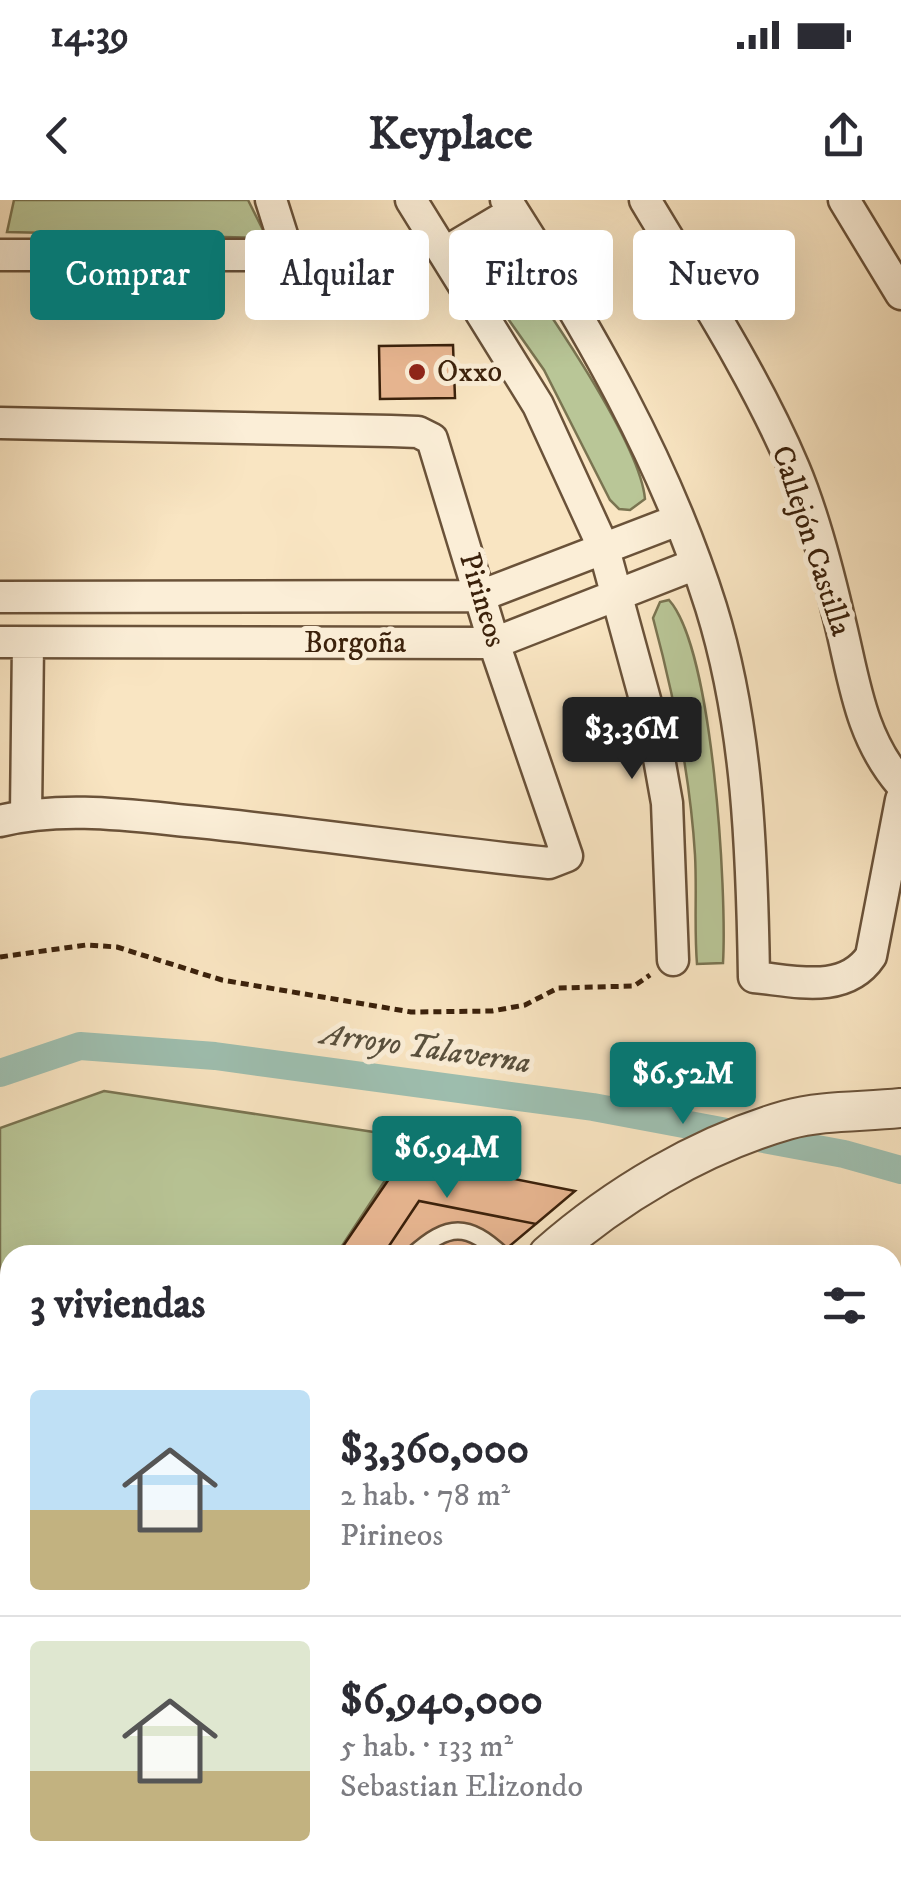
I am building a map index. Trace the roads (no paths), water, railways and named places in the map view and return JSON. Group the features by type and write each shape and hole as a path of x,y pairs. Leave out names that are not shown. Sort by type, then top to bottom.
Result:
{"street":[{"path":"0,255 265,256 283,248 284,232 270,200"},
{"path":"412,200 538,404 604,549 655,736 666,803 673,960"},
{"name":"Callejón Castilla","path":"645,200 711,309 795,469 868,734 901,784"},
{"path":"844,200 901,294"},
{"path":"444,254 509,206 588,333 660,471 712,610 738,728 752,870 754,976 835,982 854,978 862,970 872,956 901,800"},
{"name":"Pirineos","path":"0,423 418,432 432,439 494,643 567,856 556,863 78,813 13,818"},
{"name":"Borgoña","path":"0,597 480,596 678,520"},
{"name":"Borgoña","path":"14,643 494,643 696,564"},
{"path":"13,818 14,643"},
{"path":"561,1245 671,1169 788,1120 901,1108"}],"lane":[{"path":"425,1245 434,1238 464,1229 490,1245"}],"waterway":[{"name":"Arroyo Talaverna","path":"0,1073 80,1046 215,1056 593,1107 844,1154 901,1170"}],"place":[{"name":"Oxxo","path":"417,372"}]}
